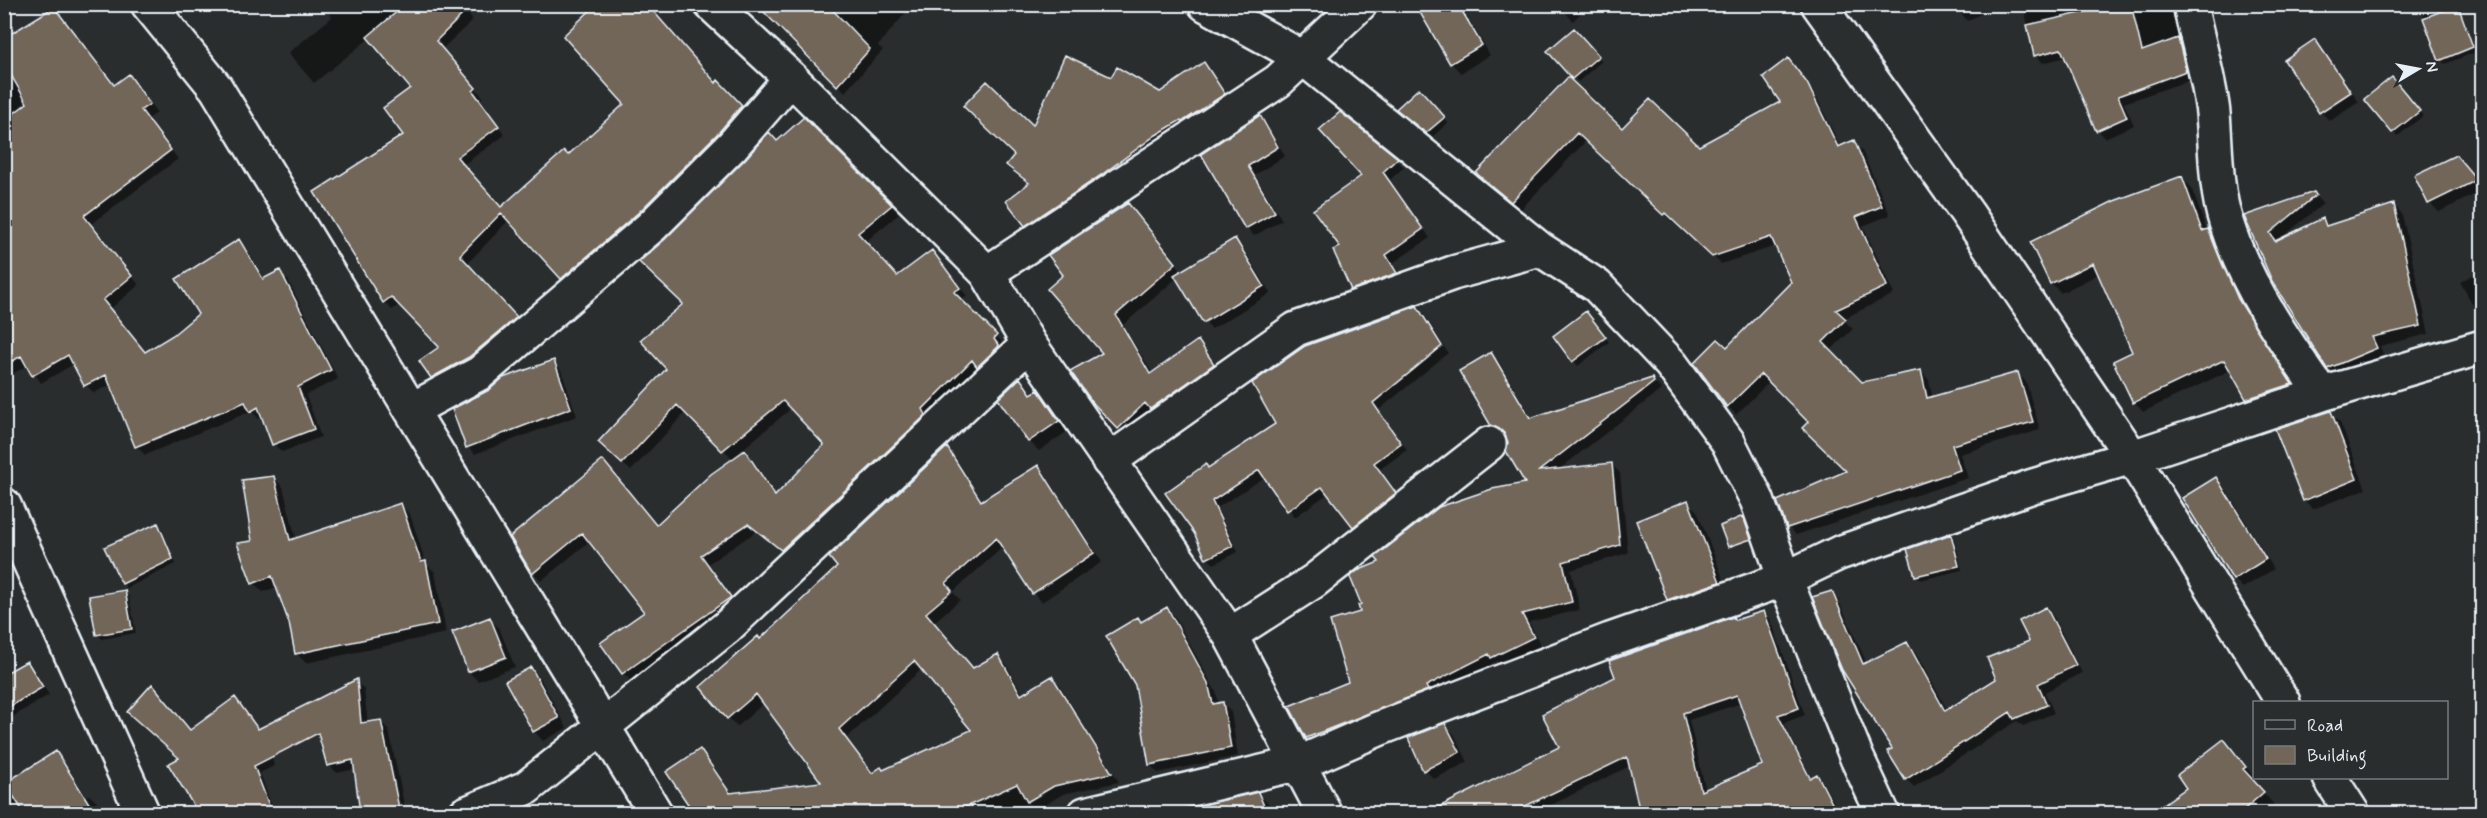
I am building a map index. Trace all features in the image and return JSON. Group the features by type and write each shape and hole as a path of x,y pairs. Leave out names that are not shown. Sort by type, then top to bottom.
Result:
{"street":[{"path":"148,4 216,88 656,813"},
{"path":"711,4 791,78 987,273 1029,344 1230,635 1325,813"},
{"path":"1205,4 1304,57 1540,249 1597,286 1671,364 1728,442 1757,500 1785,579 1857,758 1883,813"},
{"path":"987,273 1278,81 1360,4"},
{"path":"1818,4 1967,213 2132,457 2282,701"},
{"path":"2190,4 2212,111 2216,168 2225,220 2242,266 2265,309 2322,394"},
{"path":"411,410 480,373 652,226 733,145 791,78"},
{"path":"1109,461 1296,330 1453,273 1540,249"},
{"path":"465,813 525,788 727,627 1029,344"},
{"path":"1085,813 1300,763 1378,729 1610,640 1785,579 1839,553 2033,486 2132,457 2322,394 2482,347"},
{"path":"1230,635 1314,581 1489,444"},
{"path":"4,505 143,813"},
{"path":"2331,779 2353,813"}],"building":[{"path":"406,4 473,4 436,41 476,88 473,91 499,126 457,157 501,207 564,151 568,155 624,104 563,36 597,4 647,4 716,83 718,80 742,105 719,132 639,212 561,279 501,213 460,255 517,317 469,357 431,378 419,361 439,347 391,297 383,303 314,192 403,135 383,108 410,88 367,37"},
{"path":"756,4 827,4 870,49 837,86"},
{"path":"1415,4 1458,4 1482,45 1450,64"},
{"path":"2121,4 2131,4 2142,51 2178,38 2186,71 2118,96 2127,117 2096,131 2061,49 2034,56 2027,25"},
{"path":"2458,5 2473,47 2439,61 2423,18"},
{"path":"54,7 114,85 129,74 150,104 141,110 171,150 84,216 132,276 103,300 145,352 173,335 198,314 176,279 239,239 263,279 280,270 331,370 298,387 314,429 272,445 258,407 250,412 245,402 135,447 106,375 84,386 68,355 32,376 21,356 4,366 4,121 27,103 4,63 4,38"},
{"path":"1574,28 1599,56 1572,79 1547,51"},
{"path":"2315,39 2351,92 2319,113 2284,60"},
{"path":"1065,55 1111,77 1117,67 1160,92 1204,62 1225,94 1182,122 1181,120 1156,135 1025,226 1006,201 1029,183 1006,165 1014,155 963,106 987,81 1033,125"},
{"path":"1788,58 1807,83 1838,147 1854,140 1882,206 1856,217 1887,286 1836,310 1846,319 1823,342 1862,382 1921,370 1927,398 2018,372 2033,422 1952,445 1960,470 1787,528 1777,501 1846,471 1802,428 1808,422 1761,374 1727,407 1694,363 1718,339 1727,347 1791,282 1771,237 1712,257 1665,213 1663,215 1577,133 1511,202 1476,173 1568,77 1622,128 1650,99 1699,146 1780,102 1763,77"},
{"path":"2392,77 2420,111 2392,133 2364,99"},
{"path":"1419,88 1445,117 1426,133 1396,109"},
{"path":"1340,112 1398,158 1383,172 1423,229 1386,255 1397,273 1351,290 1333,250 1340,247 1313,210 1361,176 1319,130"},
{"path":"1260,115 1278,147 1248,166 1275,212 1245,229 1201,154"},
{"path":"804,117 892,205 858,233 897,276 932,250 960,288 954,292 997,335 994,339 999,346 977,367 972,360 923,409 926,415 781,550 748,524 701,555 731,597 622,674 600,643 644,612 582,533 532,574 510,537 603,460 656,525 711,474 745,450 775,496 824,445 783,401 722,451 677,405 622,464 598,442 666,369 640,340 683,304 639,262 746,158 769,132 777,141"},
{"path":"2456,155 2477,180 2428,204 2414,175"},
{"path":"2182,176 2202,231 2208,229 2238,299 2292,384 2246,399 2224,360 2133,403 2113,361 2132,352 2093,263 2050,284 2030,242 2114,201"},
{"path":"2314,192 2316,195 2270,233 2275,241 2323,218 2326,226 2394,204 2421,326 2372,337 2377,348 2327,369 2272,281 2244,216"},
{"path":"1128,203 1176,263 1116,315 1150,374 1198,340 1214,364 1150,409 1145,403 1118,429 1093,403 1070,371 1102,353 1047,289 1063,275 1048,255"},
{"path":"1235,238 1264,286 1203,323 1174,275"},
{"path":"1417,306 1442,346 1373,403 1401,443 1374,463 1396,493 1353,527 1322,487 1287,511 1259,470 1212,501 1233,546 1206,559 1194,533 1165,493 1206,464 1208,468 1275,424 1252,383 1305,346"},
{"path":"1586,311 1606,337 1572,362 1553,336"},
{"path":"1491,352 1530,418 1652,378 1654,382 1539,471 1612,463 1620,545 1563,562 1572,602 1522,614 1534,637 1491,658 1489,654 1426,686 1428,690 1306,738 1289,706 1348,682 1330,621 1360,612 1358,605 1361,604 1350,577 1357,571 1379,562 1375,557 1439,507 1492,489 1525,483 1506,451 1508,442 1504,433 1491,426 1459,371"},
{"path":"554,360 571,408 466,448 452,409 489,390 503,378"},
{"path":"1020,378 1031,394 1038,390 1059,421 1028,442 998,399"},
{"path":"2331,411 2357,479 2303,501 2275,429"},
{"path":"947,447 981,501 1038,465 1094,553 1032,594 996,538 946,583 952,591 926,613 973,668 998,654 1021,695 1052,676 1112,773 1054,786 1027,802 1017,784 952,813 694,813 666,772 700,749 730,793 821,782 756,694 727,719 700,687 758,636 760,639 837,567 829,557","holes":["914,661 971,730 883,770 881,767 872,773 839,729"]},
{"path":"274,476 290,540 401,503 421,562 426,561 438,624 295,654 289,623 272,576 252,584 237,543 252,541 242,480"},
{"path":"2216,477 2266,559 2233,580 2182,498"},
{"path":"1688,500 1720,582 1667,600 1636,521"},
{"path":"1743,516 1751,539 1728,547 1720,526"},
{"path":"158,523 173,559 122,584 104,547"},
{"path":"1951,534 1959,566 1915,576 1907,549"},
{"path":"125,590 132,629 96,635 89,596"},
{"path":"1832,591 1863,664 1907,642 1945,711 1996,679 1987,658 2029,641 2019,621 2046,607 2076,665 2038,684 2047,705 2014,719 2010,712 1905,780 1887,751 1892,749 1842,670 1812,597"},
{"path":"1167,607 1208,683 1213,704 1223,702 1231,748 1149,765 1135,685 1106,636 1138,617 1141,622"},
{"path":"1764,611 1799,708 1778,715 1810,778 1817,774 1837,813 1640,813 1627,757 1511,813 1427,813 1559,747 1542,714 1615,677 1609,661 1733,617 1735,620","holes":["1737,695 1762,765 1701,791 1683,713"]},
{"path":"490,617 506,657 468,672 452,632"},
{"path":"27,661 43,687 4,710 4,674"},
{"path":"531,667 559,718 533,732 505,681"},
{"path":"357,679 361,723 381,720 400,813 360,813 353,760 327,766 318,733 254,766 270,808 253,813 198,813 168,764 179,758 127,712 152,684 190,730 235,697 258,729"},
{"path":"1445,723 1460,752 1423,771 1408,738"},
{"path":"2224,739 2246,767 2243,769 2264,792 2240,813 2151,813 2186,788 2177,775"},
{"path":"56,751 95,813 24,813 5,783"},
{"path":"1258,792 1267,813 1168,813"}]}
